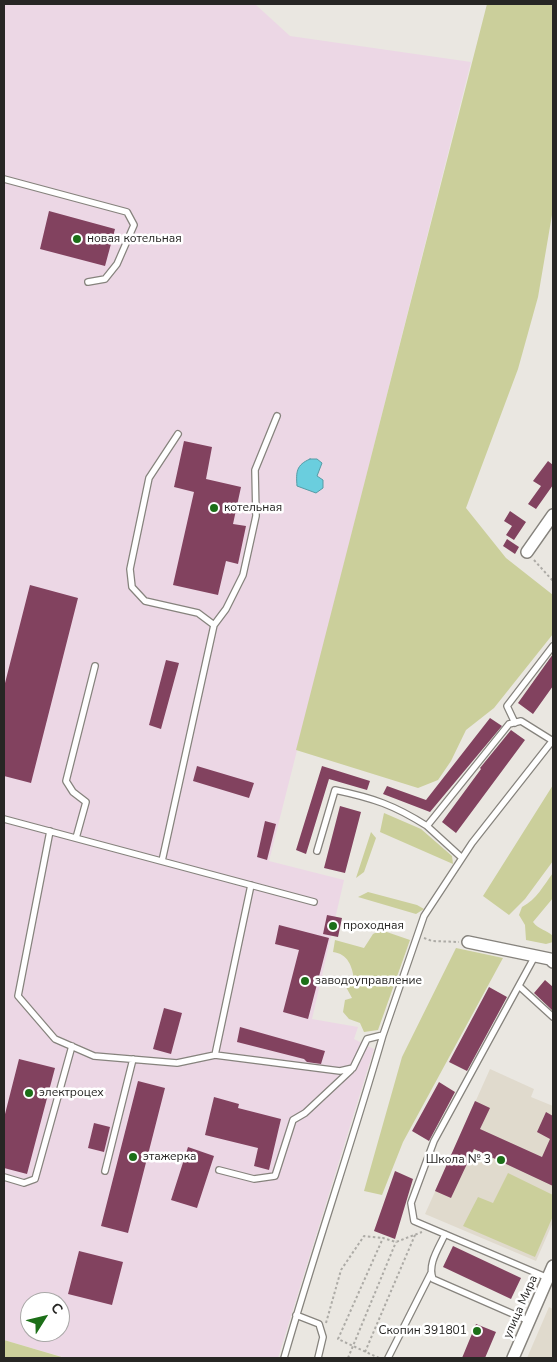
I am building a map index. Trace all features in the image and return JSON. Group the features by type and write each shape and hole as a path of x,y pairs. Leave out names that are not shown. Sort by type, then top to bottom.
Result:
{"street":[{"path":"527,552 553,515"},
{"path":"468,942 536,956 553,962"},
{"name":"улица Мира","path":"513,1358 553,1266"}],"lane":[{"path":"4,179 127,212 134,225 117,264 105,279 88,282"},
{"path":"162,861 214,625 226,608 243,575 256,516 255,470 277,416"},
{"path":"178,434 149,478 130,569 132,586 145,601 198,613 214,625"},
{"path":"515,723 507,706 553,646"},
{"path":"76,838 86,802 72,792 66,781 95,666"},
{"path":"284,1358 296,1315 338,1188 383,1035 424,916 462,858 553,741 521,721 509,724 427,826"},
{"path":"317,852 335,790 372,798 400,809 427,826 462,858"},
{"path":"4,818 314,902"},
{"path":"50,831 18,996 55,1039 94,1056 177,1063 215,1055 340,1071 353,1068"},
{"path":"215,1055 251,885"},
{"path":"536,956 434,1141 411,1203 414,1221 548,1278"},
{"path":"519,986 553,1017"},
{"path":"219,1170 254,1179 275,1176 293,1120 305,1113 353,1068 367,1038 383,1035"},
{"path":"4,1177 24,1183 35,1179 72,1046"},
{"path":"106,1171 133,1059"},
{"path":"388,1358 431,1273 432,1261 445,1234"},
{"path":"431,1273 434,1279 443,1285 529,1321"},
{"path":"296,1315 318,1324 324,1337 318,1358"}],"path":[{"path":"527,552 553,581"},
{"path":"418,934 432,941 468,942"},
{"path":"324,1332 341,1270 364,1236 383,1238 396,1242 422,1232"},
{"path":"365,1352 415,1235"},
{"path":"332,1342 338,1339 383,1238"},
{"path":"348,1358 396,1242"},
{"path":"338,1339 379,1358"}],"shaded area":[{"path":"4,4 255,4 290,36 471,62 269,861 344,880 312,1019 358,1027 354,1039 374,1049 278,1358 66,1358 4,1340"},
{"name":"Школа № 3","path":"490,1069 534,1089 531,1097 553,1106 553,1222 536,1261 425,1214"},
{"path":"549,1307 553,1309 553,1358 527,1358"}],"green space":[{"path":"487,4 550,4 553,6 553,209 538,297 518,369 466,508 506,558 553,595 553,634 494,708 466,730 451,761 438,780 418,788 296,750"},
{"path":"553,785 553,861 525,899 509,915 483,896"},
{"path":"384,813 421,829 452,856 453,864 380,832"},
{"path":"371,832 376,838 364,872 356,878"},
{"path":"553,873 553,898 533,922 553,936 553,942 546,944 526,940 525,925 519,915 522,907 536,896"},
{"path":"368,892 417,905 424,909 416,914 358,897"},
{"path":"381,930 410,940 378,1030 364,1032 360,1023 349,1019 343,1012 345,1000 352,998 346,987 354,979 346,958 333,952 335,940 364,948 373,934"},
{"path":"456,948 503,958 403,1142 382,1195 364,1191 402,1057"},
{"path":"508,1173 553,1195 553,1216 535,1257 463,1226 478,1197 493,1203"},
{"path":"4,1340 65,1358 4,1358"}],"water":[{"path":"310,459 317,459 322,463 317,476 323,480 323,488 316,493 297,486 299,466"}],"building":[{"name":"новая котельная","path":"49,211 115,229 105,266 40,249"},
{"name":"котельная","path":"184,441 212,447 206,479 241,487 233,524 246,526 238,564 226,561 218,595 173,585 194,492 174,487"},
{"path":"548,461 553,465 553,485 536,509 528,504 541,486 533,481"},
{"path":"510,511 526,522 514,540 506,535 512,526 504,521"},
{"path":"507,539 519,547 515,554 503,546"},
{"path":"30,585 78,598 31,783 4,776 4,687"},
{"path":"553,654 553,686 533,714 518,703"},
{"path":"166,660 179,663 161,729 149,725"},
{"path":"490,718 502,726 430,812 383,794 387,786 426,800"},
{"path":"511,730 525,740 456,833 442,822 480,768"},
{"path":"197,766 254,783 249,798 193,781"},
{"path":"322,766 370,781 367,790 329,779 306,854 296,850"},
{"path":"340,806 361,812 345,873 324,868"},
{"path":"265,821 276,824 267,860 257,857"},
{"name":"проходная","path":"327,915 342,918 338,937 323,934"},
{"name":"заводоуправление","path":"279,925 329,938 308,1019 283,1012 299,950 275,944"},
{"path":"545,980 553,987 553,1011 534,993"},
{"path":"489,987 507,997 467,1071 449,1062"},
{"path":"164,1008 182,1013 171,1054 153,1049"},
{"path":"240,1027 325,1051 321,1064 307,1062 304,1059 237,1042"},
{"name":"электроцех","path":"19,1059 55,1068 27,1174 4,1168 4,1118"},
{"name":"этажерка","path":"138,1081 165,1088 128,1233 101,1226"},
{"path":"439,1082 455,1092 429,1141 412,1131"},
{"path":"214,1097 239,1104 238,1108 281,1119 269,1170 254,1166 258,1148 205,1135"},
{"path":"475,1101 490,1108 480,1129 542,1157 550,1139 537,1132 546,1112 553,1116 553,1186 474,1149 451,1198 435,1191"},
{"path":"94,1123 110,1127 104,1152 88,1148"},
{"path":"188,1147 214,1156 197,1208 171,1200"},
{"path":"395,1171 413,1179 395,1239 374,1231"},
{"path":"453,1246 521,1278 511,1299 443,1267"},
{"path":"79,1251 123,1262 112,1305 70,1294 69,1292"},
{"path":"476,1324 496,1332 485,1358 462,1358"}],"place":[{"name":"новая котельная","path":"77,239"},
{"name":"котельная","path":"214,508"},
{"name":"проходная","path":"333,926"},
{"name":"заводоуправление","path":"305,981"},
{"name":"электроцех","path":"29,1093"},
{"name":"этажерка","path":"133,1157"},
{"name":"Школа № 3","path":"501,1160"},
{"name":"Скопин 391801","path":"477,1331"}]}
